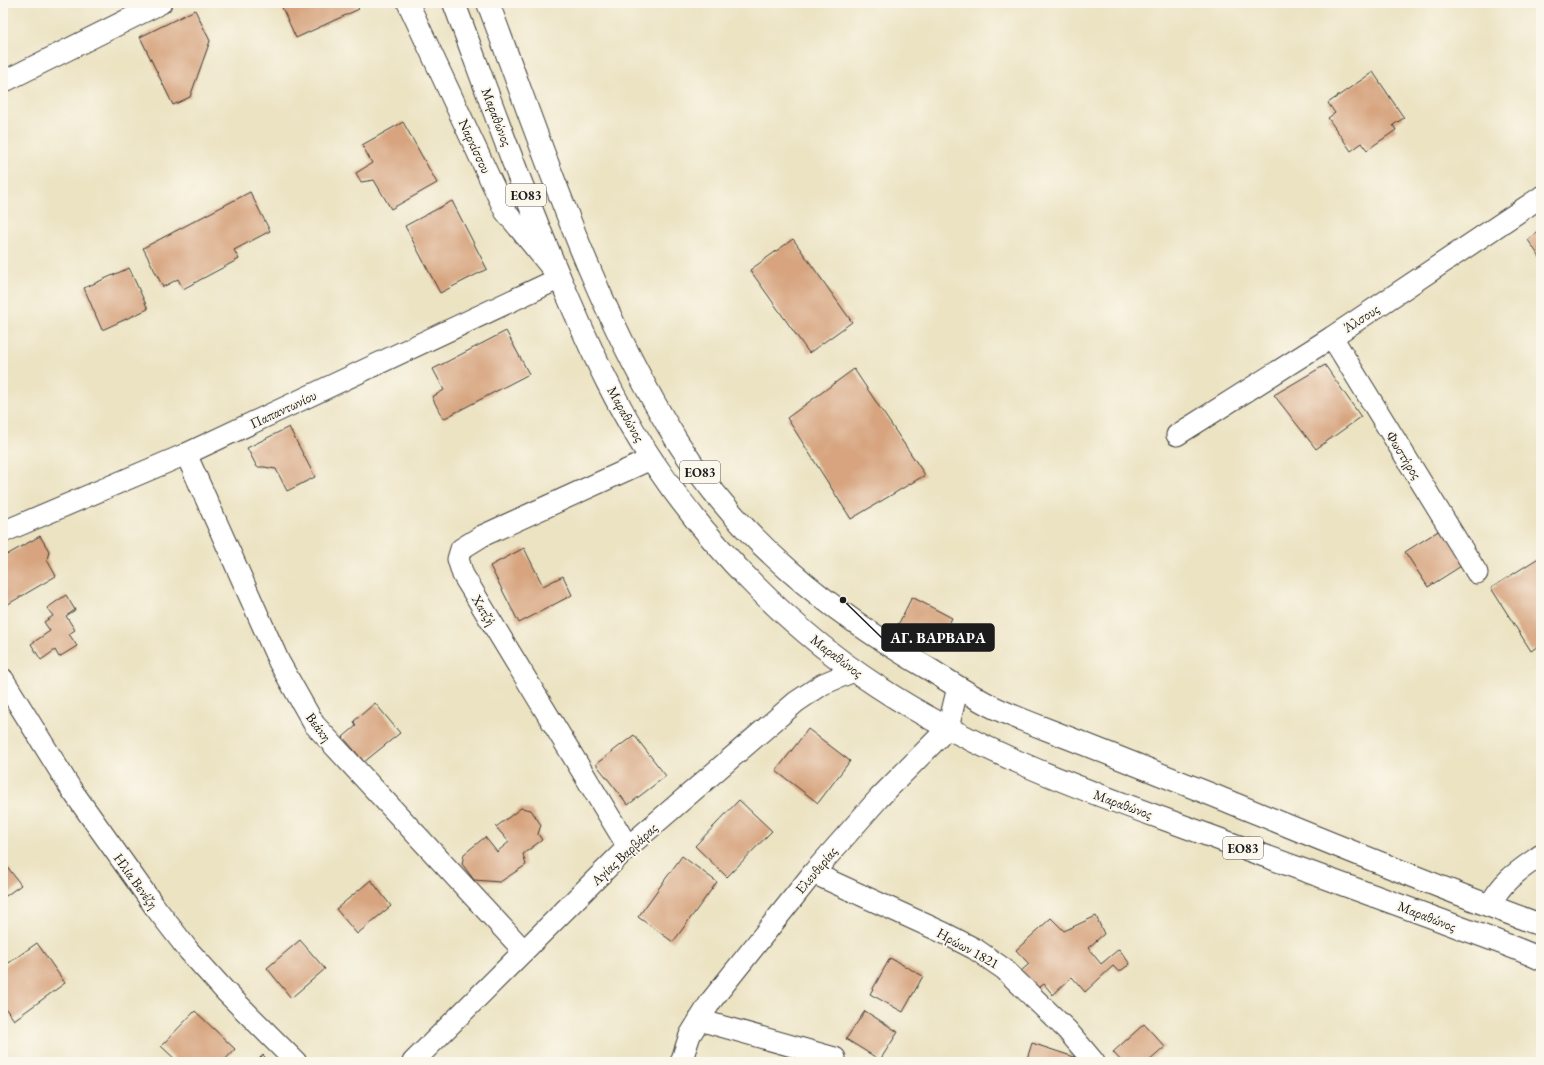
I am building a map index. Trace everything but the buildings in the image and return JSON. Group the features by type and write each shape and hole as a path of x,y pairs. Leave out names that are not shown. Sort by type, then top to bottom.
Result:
{"main road":[{"name":"Μαραθώνος","path":"454,3 539,228 560,278 604,374 651,459 705,530 748,578 804,631 878,687 948,728 1006,758 1092,793 1541,959"},
{"name":"ΕΟ83","path":"488,3 568,218 611,316 678,441 728,508 770,554 799,580 850,619 904,656 993,707 1489,906 1541,925"}],"street":[{"path":"3,82 161,3"},
{"name":"Ναρκίσσου","path":"408,3 505,210 560,278"},
{"name":"Άλσους","path":"1177,435 1332,337 1541,197"},
{"name":"Παπαντωνίου","path":"3,532 186,454 560,278"},
{"name":"Φωστήρος","path":"1332,337 1477,573"},
{"name":"Βεάκη","path":"186,454 279,662 314,724 524,951"},
{"name":"Χατζή","path":"628,847 463,575 458,559 461,550 482,536 651,459"},
{"name":"Αγίας Βαρβάρας","path":"413,1062 628,847 796,702 823,684 854,670"},
{"name":"Ηλία Βενέζη","path":"3,679 71,789 155,908 189,951 221,987 296,1062"},
{"path":"948,728 958,687"},
{"name":"Ελευθερίας","path":"681,1062 690,1035 711,1001 813,873 859,820 948,728"},
{"path":"1489,906 1498,889 1511,876 1541,855"},
{"name":"Ηρώων 1821","path":"813,873 944,933 1004,968 1067,1030 1094,1062"},
{"path":"699,1020 835,1058"}],"place":[{"name":"ΑΓ. ΒΑΡΒΑΡΑ","path":"843,600"}]}
